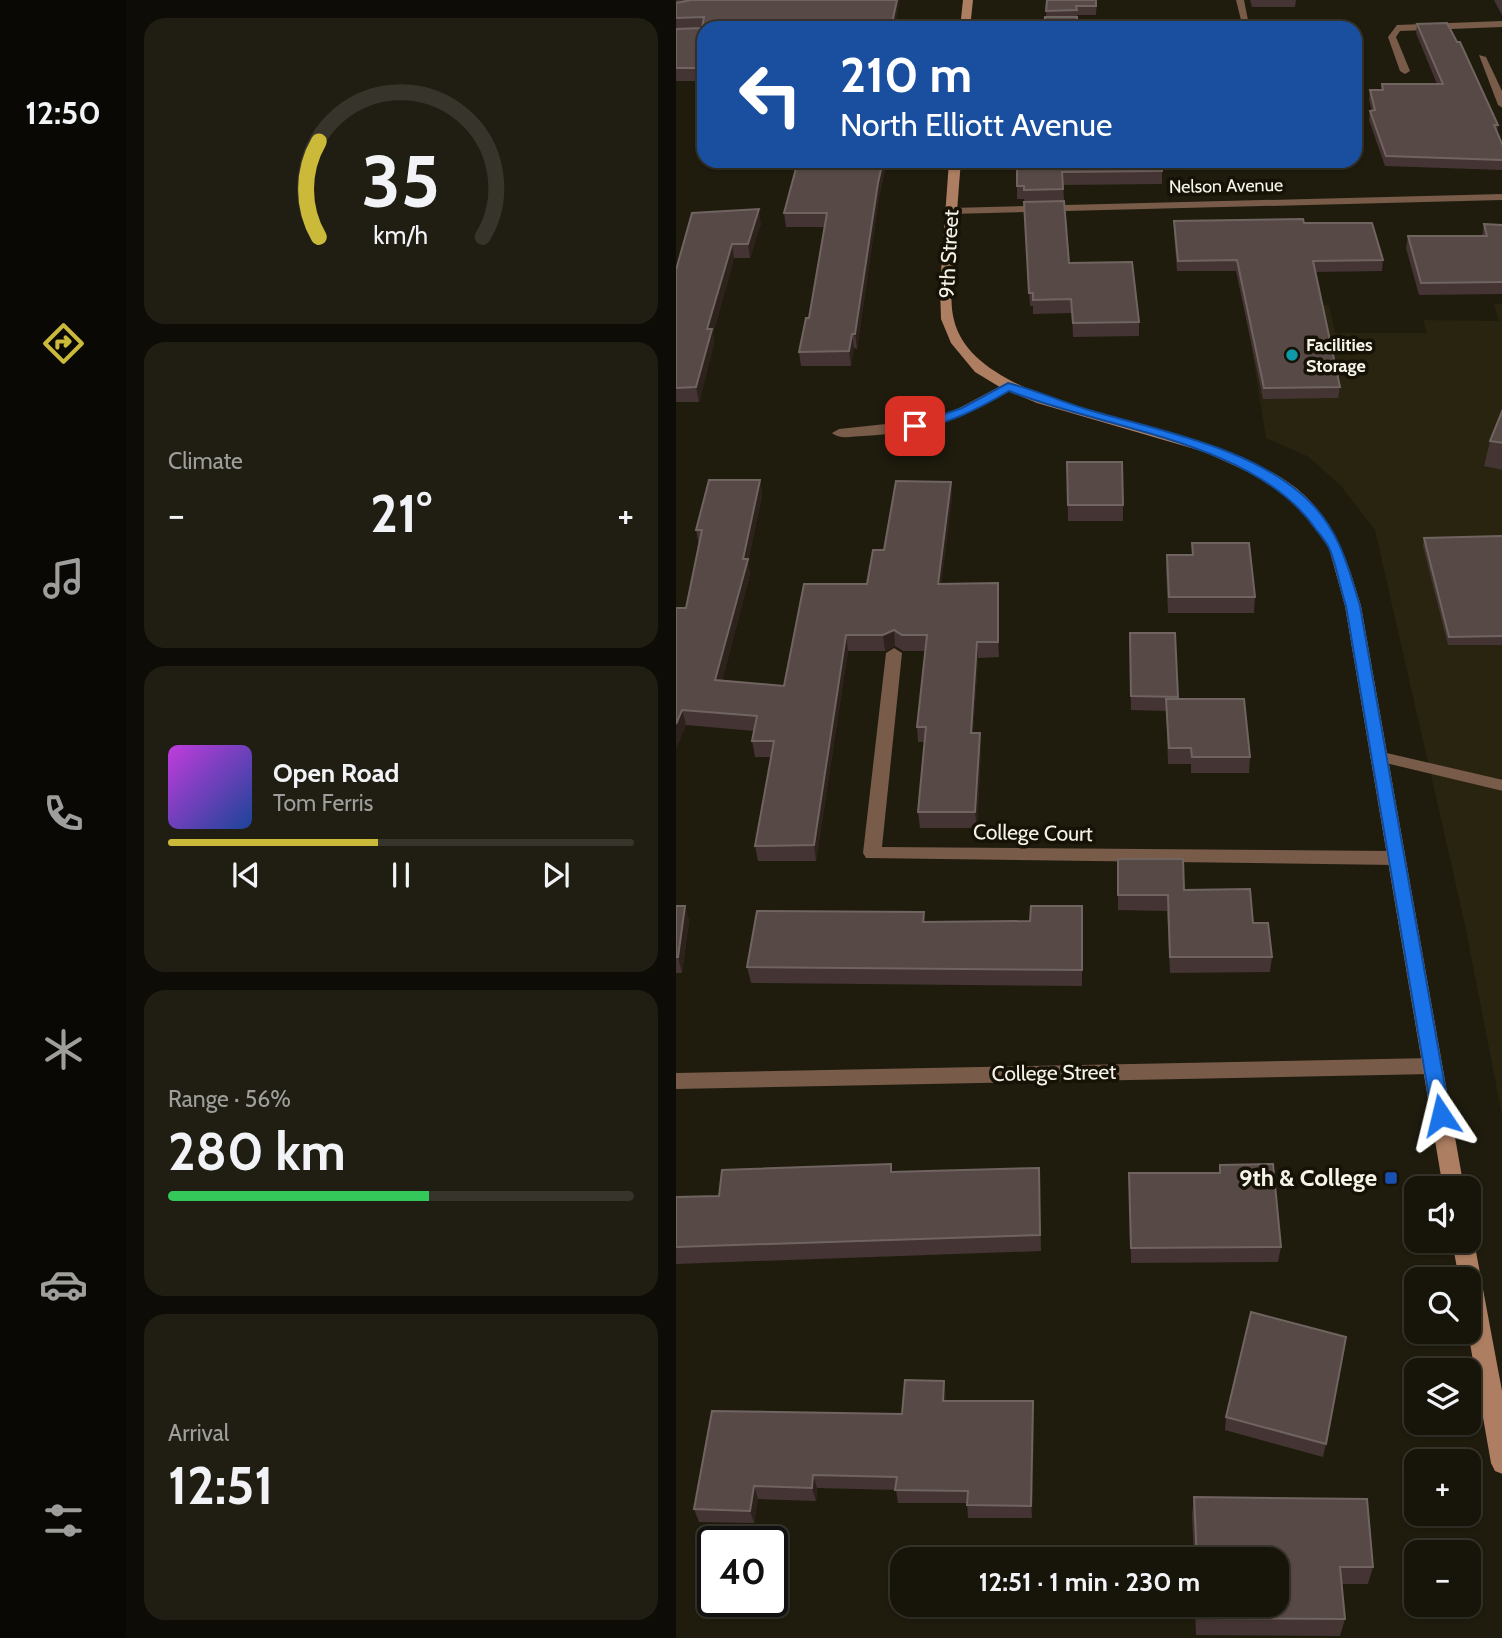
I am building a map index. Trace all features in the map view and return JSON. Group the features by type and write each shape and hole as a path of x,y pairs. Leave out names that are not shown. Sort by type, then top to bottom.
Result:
{"street":[{"path":"966,21 968,0"},
{"name":"9th Street","path":"954,168 947,319 957,343 980,369 1008,386 1042,400 1210,449 1264,474 1305,505 1336,548 1353,606 1452,1176"},
{"name":"Nelson Avenue","path":"951,211 1503,197"},
{"path":"839,433 887,430 937,422 966,411 1008,386"},
{"name":"College Court","path":"894,653 871,853 1395,858"},
{"name":"College Street","path":"676,1081 1432,1066"},
{"path":"1465,1253 1503,1463"}],"lane":[{"path":"1240,0 1245,21"},
{"path":"1405,71 1392,37 1397,28 1503,24"},
{"path":"1482,57 1503,105"},
{"path":"1378,756 1503,786"}],"shaded area":[{"path":"1494,304 1502,304 1502,1115 1464,920 1375,530 1341,486 1309,457 1266,438 1245,306 1329,305 1335,333 1427,333 1423,320 1499,321"}],"building":[{"path":"691,0 897,0 892,21 703,21 704,17 676,18 676,3"},
{"path":"1047,0 1096,0 1096,6 1046,11"},
{"path":"1045,17 1077,17 1077,21 1045,21"},
{"path":"1447,23 1457,42 1460,42 1498,125 1494,125 1503,146 1503,160 1386,156 1370,111 1375,110 1370,90 1383,90 1382,84 1443,84 1417,24"},
{"path":"697,28 697,68 676,68 676,29"},
{"path":"796,168 881,168 855,334 852,334 849,351 799,352 806,318 809,318 827,213 784,213"},
{"path":"1017,168 1162,168 1162,171 1062,172 1063,189 1024,190 1024,186 1017,186"},
{"path":"1064,201 1069,263 1132,262 1139,322 1073,323 1071,299 1033,300 1033,293 1029,293 1024,202"},
{"path":"759,209 748,244 732,244 707,329 712,329 696,387 676,388 676,270 692,213"},
{"path":"1303,219 1304,223 1372,223 1383,260 1313,261 1340,387 1264,388 1237,260 1178,261 1174,221"},
{"path":"1484,224 1503,225 1503,282 1421,283 1408,236 1487,236"},
{"path":"1503,409 1503,443 1490,441"},
{"path":"1067,462 1122,462 1123,505 1068,505"},
{"path":"709,480 760,480 743,559 748,559 715,680 784,686 804,584 867,584 873,550 884,550 896,481 951,482 938,584 998,583 998,642 977,642 971,733 980,733 975,812 918,812 926,727 917,727 927,635 902,635 894,630 883,635 846,635 814,845 755,846 774,741 752,741 757,716 682,710 676,724 676,608 686,608 702,530 696,530"},
{"path":"1503,536 1503,636 1449,637 1424,538"},
{"path":"1192,543 1249,543 1255,597 1169,597 1167,555 1193,555"},
{"path":"1130,633 1175,633 1178,697 1131,696"},
{"path":"1166,699 1244,699 1250,757 1192,757 1191,748 1169,748"},
{"path":"1118,859 1183,859 1184,890 1250,889 1253,923 1268,923 1272,957 1170,957 1168,895 1118,895"},
{"path":"676,906 685,906 678,957 676,957"},
{"path":"1031,906 1082,906 1082,970 747,967 757,911 924,912 923,922 1030,921"},
{"path":"891,1164 891,1172 1039,1168 1040,1235 676,1247 676,1197 719,1196 722,1170"},
{"path":"1273,1164 1281,1247 1131,1248 1129,1173 1220,1173 1220,1165"},
{"path":"1251,1312 1346,1337 1326,1444 1226,1417"},
{"path":"905,1380 944,1381 943,1401 1033,1401 1031,1506 967,1505 968,1491 895,1490 897,1477 813,1475 812,1488 754,1486 750,1511 694,1509 712,1411 902,1414"},
{"path":"1194,1497 1367,1499 1373,1567 1340,1567 1345,1619 1199,1618 1289,1617 1289,1547 1196,1547"}],"place":[{"name":"Facilities Storage","path":"1292,355"},
{"name":"9th & College","path":"1391,1178"}],"route":[{"path":"915,426 937,422 966,411 1008,386 1042,400 1210,449 1264,474 1305,505 1336,548 1353,606 1441,1115"}]}
